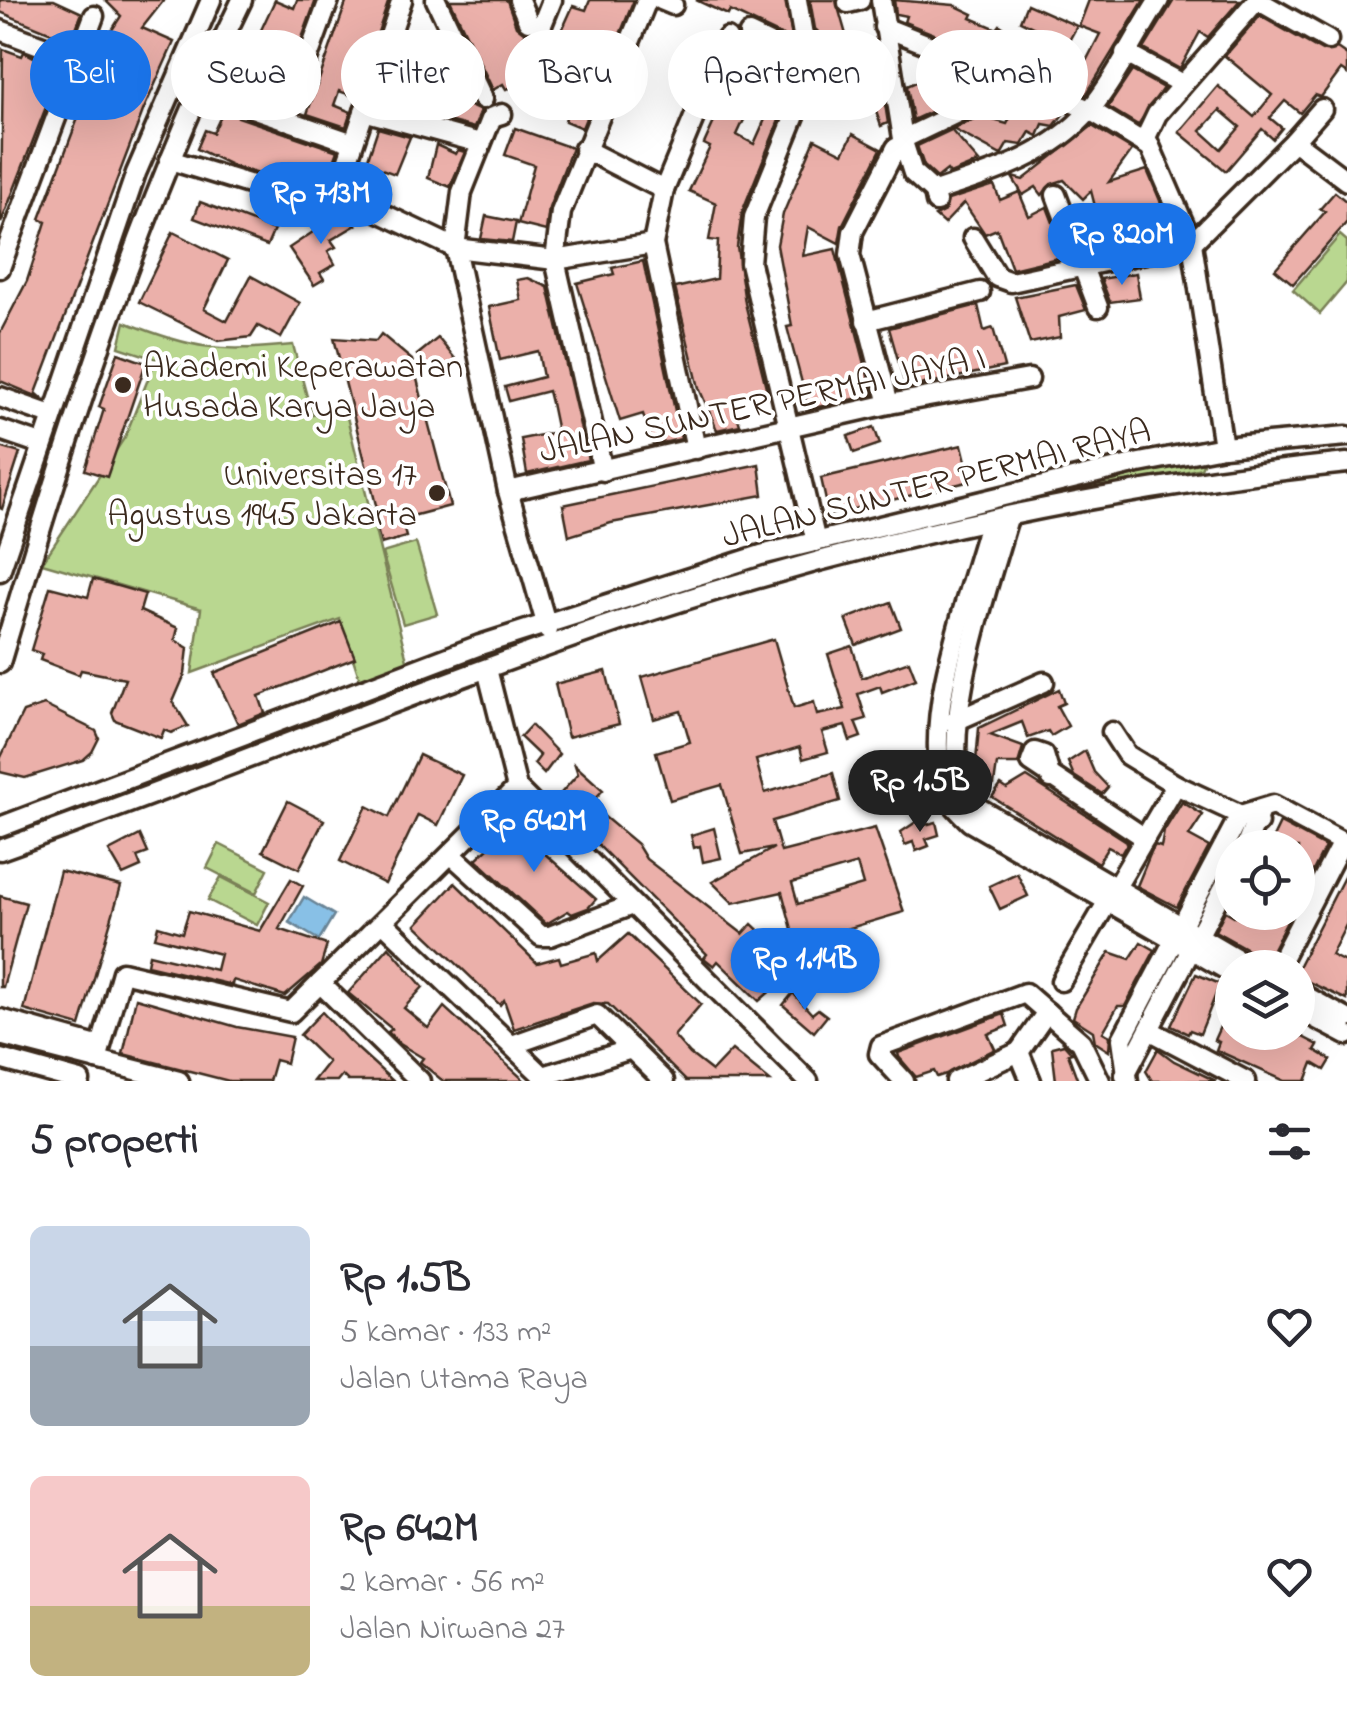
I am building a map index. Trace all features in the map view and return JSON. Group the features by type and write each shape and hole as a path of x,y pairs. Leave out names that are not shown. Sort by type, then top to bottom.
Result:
{"street":[{"path":"0,571 136,173 210,0"},
{"path":"318,30 329,0"},
{"path":"392,30 402,0"},
{"path":"436,0 451,30"},
{"path":"520,0 528,21"},
{"path":"540,30 552,0"},
{"path":"602,471 556,260 561,212 646,0"},
{"path":"797,0 802,30"},
{"path":"881,0 901,144 913,173 935,198 1010,166 1063,135 1090,110 1159,0"},
{"path":"1147,145 1151,122 1257,0 1328,40"},
{"path":"0,663 72,424 159,185 236,2"},
{"path":"88,30 94,16"},
{"path":"884,27 916,40"},
{"path":"0,30 30,41"},
{"path":"1125,53 1182,84"},
{"path":"1090,110 1147,145 1192,243 1223,447"},
{"path":"974,238 996,277 1004,280 1192,243 1322,110"},
{"name":"JALAN SUNTER PERMAI JAYA I","path":"502,114 495,114 480,143 462,192 455,248 508,491 546,623"},
{"path":"0,268 55,120"},
{"path":"286,120 354,143"},
{"path":"170,160 312,203 337,192 361,120"},
{"path":"397,120 480,143"},
{"path":"693,120 664,190 653,244 696,450"},
{"path":"794,120 754,217 750,263 816,542"},
{"path":"889,404 852,268 853,232 888,156 901,144 946,120"},
{"path":"1294,141 1347,181"},
{"path":"584,149 664,190"},
{"path":"337,192 455,248 556,260 653,244"},
{"path":"1056,195 1098,307"},
{"path":"866,321 980,292"},
{"name":"JALAN SUNTER PERMAI JAYA I","path":"508,491 790,430 889,404 1029,379"},
{"path":"0,397 51,415"},
{"path":"0,430 41,444"},
{"name":"JALAN SUNTER PERMAI RAYA","path":"0,828 546,623 816,542 1201,451 1347,436"},
{"path":"1244,444 1239,459 1247,473"},
{"path":"1201,451 1209,462 1206,477"},
{"name":"JALAN SUNTER PERMAI RAYA","path":"0,850 550,646 766,576 998,520 1206,477 1347,463"},
{"path":"998,520 958,719 955,772 966,800 1112,896"},
{"path":"998,520 948,674 940,728 940,772 956,809 970,822 1215,951"},
{"path":"546,623 550,646"},
{"path":"487,669 517,788 808,1081"},
{"path":"940,728 1044,682"},
{"path":"1112,732 1127,756 1176,785 1240,815 1258,815 1279,807 1342,842 1286,950"},
{"path":"1052,778 1145,838"},
{"path":"1061,981 1176,785"},
{"path":"99,1054 122,972 291,1012 517,788"},
{"path":"1126,1078 1240,815"},
{"path":"1252,830 1258,815"},
{"path":"452,855 541,936 632,905"},
{"path":"1126,1078 1122,1039 1215,897"},
{"path":"383,922 547,1076 632,1049"},
{"path":"1187,939 1215,960"},
{"path":"320,983 420,1081"},
{"path":"904,1081 880,1054 881,1046 1025,993 1082,1042 1100,1081"},
{"path":"1315,1002 1347,1020"},
{"path":"960,1080 1020,1052 1047,1012"},
{"path":"512,1045 593,1015 664,1081"},
{"path":"1315,1018 1347,1035"},
{"path":"3,1028 179,1081"},
{"path":"1149,1030 1246,1081"},
{"path":"1020,1052 1031,1081"},
{"path":"0,1080 2,1060 80,1081"}],"green space":[{"path":"1340,235 1347,241 1347,282 1320,314 1293,290"},
{"path":"125,322 207,347 293,345 312,415 345,409 410,672 363,689 340,619 192,673 201,609 42,563 125,437 156,359 119,347"},
{"path":"1198,460 1203,464 1201,468 1036,506 1033,496"},
{"path":"416,543 437,614 403,624 382,553"},
{"path":"219,844 268,869 256,893 207,868"},
{"path":"221,877 269,902 257,925 208,900"}],"water":[{"path":"304,897 334,915 319,940 289,922"}],"building":[{"path":"0,0 54,0 82,13 75,30 44,30 0,12"},
{"path":"105,0 164,0 142,28 147,30 112,30 121,16"},
{"path":"275,0 294,8 297,0 316,0 305,30 261,30"},
{"path":"347,0 389,0 379,30 341,30 341,92 334,105 341,108 341,120 348,120 346,127 321,119 321,74"},
{"path":"450,0 507,0 521,30 505,30 505,87 503,84 493,90 485,73 485,30 464,30"},
{"path":"590,0 634,0 622,30 562,30 573,6 586,10"},
{"path":"696,0 785,0 791,30 770,30 730,11 728,15"},
{"path":"810,0 836,0 845,30 815,29"},
{"path":"894,0 954,5 973,14 971,18 1007,30 924,30 904,22 906,16 896,14"},
{"path":"1089,0 1144,0 1088,92 1088,57 1100,34 1079,26"},
{"path":"1174,0 1240,0 1208,37 1200,32 1180,69 1144,49"},
{"path":"1027,4 1077,26 1075,30 1036,30 1020,21"},
{"path":"1260,16 1322,51 1337,48 1347,55 1347,74 1341,70 1321,97 1315,95 1300,113 1285,101 1270,118 1282,128 1273,139 1262,129 1226,171 1179,132 1218,86 1254,117 1272,95 1225,56","holes":["1220,110 1240,127 1221,149 1201,131"]},
{"path":"151,32 171,41 151,93"},
{"path":"3,49 30,55 30,120 41,120 1,223"},
{"path":"1132,71 1163,88 1138,125 1108,107"},
{"path":"916,82 913,120 907,86"},
{"path":"77,120 140,120 36,393 43,399 0,381 0,333 27,281 46,222 40,219"},
{"path":"219,120 247,120 338,151 326,183 310,190 233,166 197,149 205,130 213,133"},
{"path":"444,120 477,120 474,128"},
{"path":"565,120 585,120 582,128"},
{"path":"715,120 744,120 737,135 754,144 765,120 779,120 742,212 737,247 745,303 767,391 733,401 740,425 717,430 699,388 675,288 716,279 718,241 709,240 716,203 689,191 710,147 704,144"},
{"path":"972,120 1007,124 1009,120 1059,120 1054,126 1043,124 1038,136 1030,132 1022,145 1008,143 1001,155 953,129"},
{"path":"1092,126 1132,150 1109,182 1147,170 1173,231 1106,249 1091,191 1083,199 1064,180 1051,184 1042,195 1036,187 1023,195 1012,177 1023,180"},
{"path":"378,128 410,137 395,174 379,168 368,193 358,188"},
{"path":"515,128 572,148 549,208 546,231 518,224 534,165 505,155"},
{"path":"951,130 979,162 950,174 947,170 937,178 924,166 917,146"},
{"path":"853,134 881,149 842,226 839,243 808,227 803,256 835,249 873,395 809,409 787,327 792,326 777,245 783,214 815,139 843,153"},
{"path":"436,145 456,154 458,150 465,152 450,187 428,178"},
{"path":"994,185 1000,200 1019,192 1029,216 1047,207 1066,256 1012,269 997,229 985,234 964,203 944,224 935,216 945,211 948,200"},
{"path":"1335,192 1347,202 1347,222 1293,284 1275,269 1325,212 1320,209"},
{"path":"200,202 274,230 267,246 194,218"},
{"path":"346,210 356,225 331,240 336,247 328,251 335,264 320,273 324,279 314,285 289,248"},
{"path":"486,216 516,222 512,242 481,239"},
{"path":"173,232 228,260 204,309 227,321 251,276 300,303 281,338 258,326 251,337 218,341 139,302"},
{"path":"643,261 681,439 653,445 643,414 620,421 577,283 614,274 612,268"},
{"path":"1136,273 1140,298 1110,302 1101,279"},
{"path":"528,278 548,287 588,460 527,474 521,439 557,432 551,403 548,391 509,401 505,387 543,377 538,351 500,360 489,307 521,300 517,280"},
{"path":"1076,285 1086,310 1059,317 1060,337 1030,343 1015,297"},
{"path":"978,305 984,331 993,328 1004,367 906,388 889,328"},
{"path":"381,334 412,360 450,506 401,519 406,537 381,544 372,510 377,509 334,338 376,341"},
{"path":"438,338 457,361 436,378 417,355"},
{"path":"118,353 146,363 107,477 85,470 104,409 99,407"},
{"path":"874,427 880,444 854,453 848,436"},
{"path":"962,445 971,481 829,515 821,478"},
{"path":"0,447 20,453 2,509 0,508"},
{"path":"759,464 763,495 611,523 569,536 563,505"},
{"path":"93,579 145,594 140,611 178,628 175,640 188,648 185,674 173,702 188,726 171,733 164,730 161,738 115,720 112,713 125,679 81,670 79,675 40,660 42,654 31,650 50,587 88,597"},
{"path":"891,602 901,628 856,645 846,619"},
{"path":"341,622 355,658 259,696 265,713 238,724 214,673"},
{"path":"774,639 794,708 814,702 817,715 845,709 828,654 852,646 862,678 909,661 916,679 882,692 880,686 858,694 866,719 855,722 861,737 850,741 845,726 822,732 828,752 803,759 800,747 756,760 765,793 833,773 840,801 772,821 781,852 875,828 904,912 796,944 782,892 733,903 712,882 774,848 742,854 722,785 670,800 656,752 690,742 681,711 654,719 642,677","holes":["857,864 863,885 798,904 792,883"]},
{"path":"606,671 619,724 568,737 555,684"},
{"path":"1059,689 1064,703 1057,706 1068,726 1051,736 1048,731 1028,738 1022,722 990,735 1023,747 1018,764 997,764 994,785 974,783 979,728"},
{"path":"44,705 96,731 99,738 92,752 83,760 25,778 0,772 0,759 23,712"},
{"path":"531,725 559,754 544,774 534,764 540,756 520,737"},
{"path":"1085,751 1094,772 1108,787 1102,794 1074,776 1068,762"},
{"path":"419,755 462,775 438,825 418,815 385,884 340,861 367,806 389,817"},
{"path":"575,765 603,790 592,802 595,809 637,844 646,859 743,934 752,924 767,938 750,957 782,981 759,1001 718,961 714,966 704,958 707,954 554,801 578,774"},
{"path":"893,765 899,795 881,799 875,769"},
{"path":"1027,777 1128,842 1121,854 1108,847 1098,863 992,797 1001,785 1007,789"},
{"path":"288,801 324,820 299,869 263,851"},
{"path":"1182,802 1203,815 1189,836 1209,847 1177,907 1137,886 1151,852 1155,845 1161,847 1164,831"},
{"path":"518,820 539,838 534,844 596,899 588,908 572,914 568,911 546,924 476,859"},
{"path":"919,820 921,826 936,822 939,835 926,839 929,846 916,851 913,842 905,845 901,832"},
{"path":"714,828 721,858 703,862 700,846 694,848 691,835"},
{"path":"140,835 148,853 137,857 141,867 123,875 109,851"},
{"path":"1315,842 1325,847 1315,867"},
{"path":"60,871 121,886 80,1026 24,1010"},
{"path":"1347,871 1347,923 1331,955 1347,963 1347,1000 1315,985 1315,950 1307,950"},
{"path":"1017,873 1028,896 1000,909 989,886"},
{"path":"291,879 303,886 279,929 327,945 321,965 285,996 233,980 232,985 147,965 149,954 216,970 220,954 155,937 158,926 182,933 189,911 260,931"},
{"path":"455,883 537,963 559,957 561,963 596,953 598,961 628,934 701,1004 674,1036 690,1054 712,1071 732,1050 770,1081 686,1081 608,1004 593,1003 514,1029 504,1000 500,1005 416,925"},
{"path":"0,896 26,903 3,987 0,987"},
{"path":"1283,930 1272,950 1249,950 1215,931"},
{"path":"1141,942 1155,950 1125,1006 1118,1006 1103,1032 1110,1036 1109,1051 1095,1042 1093,1031 1073,1018 1110,952 1130,959"},
{"path":"389,947 423,987 404,1008 428,1028 444,1007 525,1081 443,1081 420,1062 423,1058 388,1032 392,1029 348,993"},
{"path":"1196,974 1215,982 1215,996 1200,1034 1190,1030 1188,1034 1171,1026"},
{"path":"793,993 812,1014 818,1009 827,1016 814,1032 783,1005"},
{"path":"136,998 237,1027 292,1037 286,1063 275,1060 269,1081 229,1081 123,1054"},
{"path":"322,1012 393,1081 348,1081 342,1075 337,1081 313,1081 328,1062 300,1035"},
{"path":"1004,1014 1008,1026 988,1034 995,1049 946,1074 937,1077 934,1071 916,1077 899,1057 898,1053"},
{"path":"1064,1044 1072,1053 1068,1054 1078,1081 1056,1081 1052,1047"},
{"path":"1158,1049 1216,1081 1152,1081 1146,1071"},
{"path":"1216,1050 1315,1050 1331,1060 1325,1070 1313,1063 1306,1081 1285,1081"}],"place":[{"name":"Akademi Keperawatan Husada Karya Jaya","path":"123,385"},
{"name":"Universitas 17 Agustus 1945 Jakarta","path":"437,493"}]}
